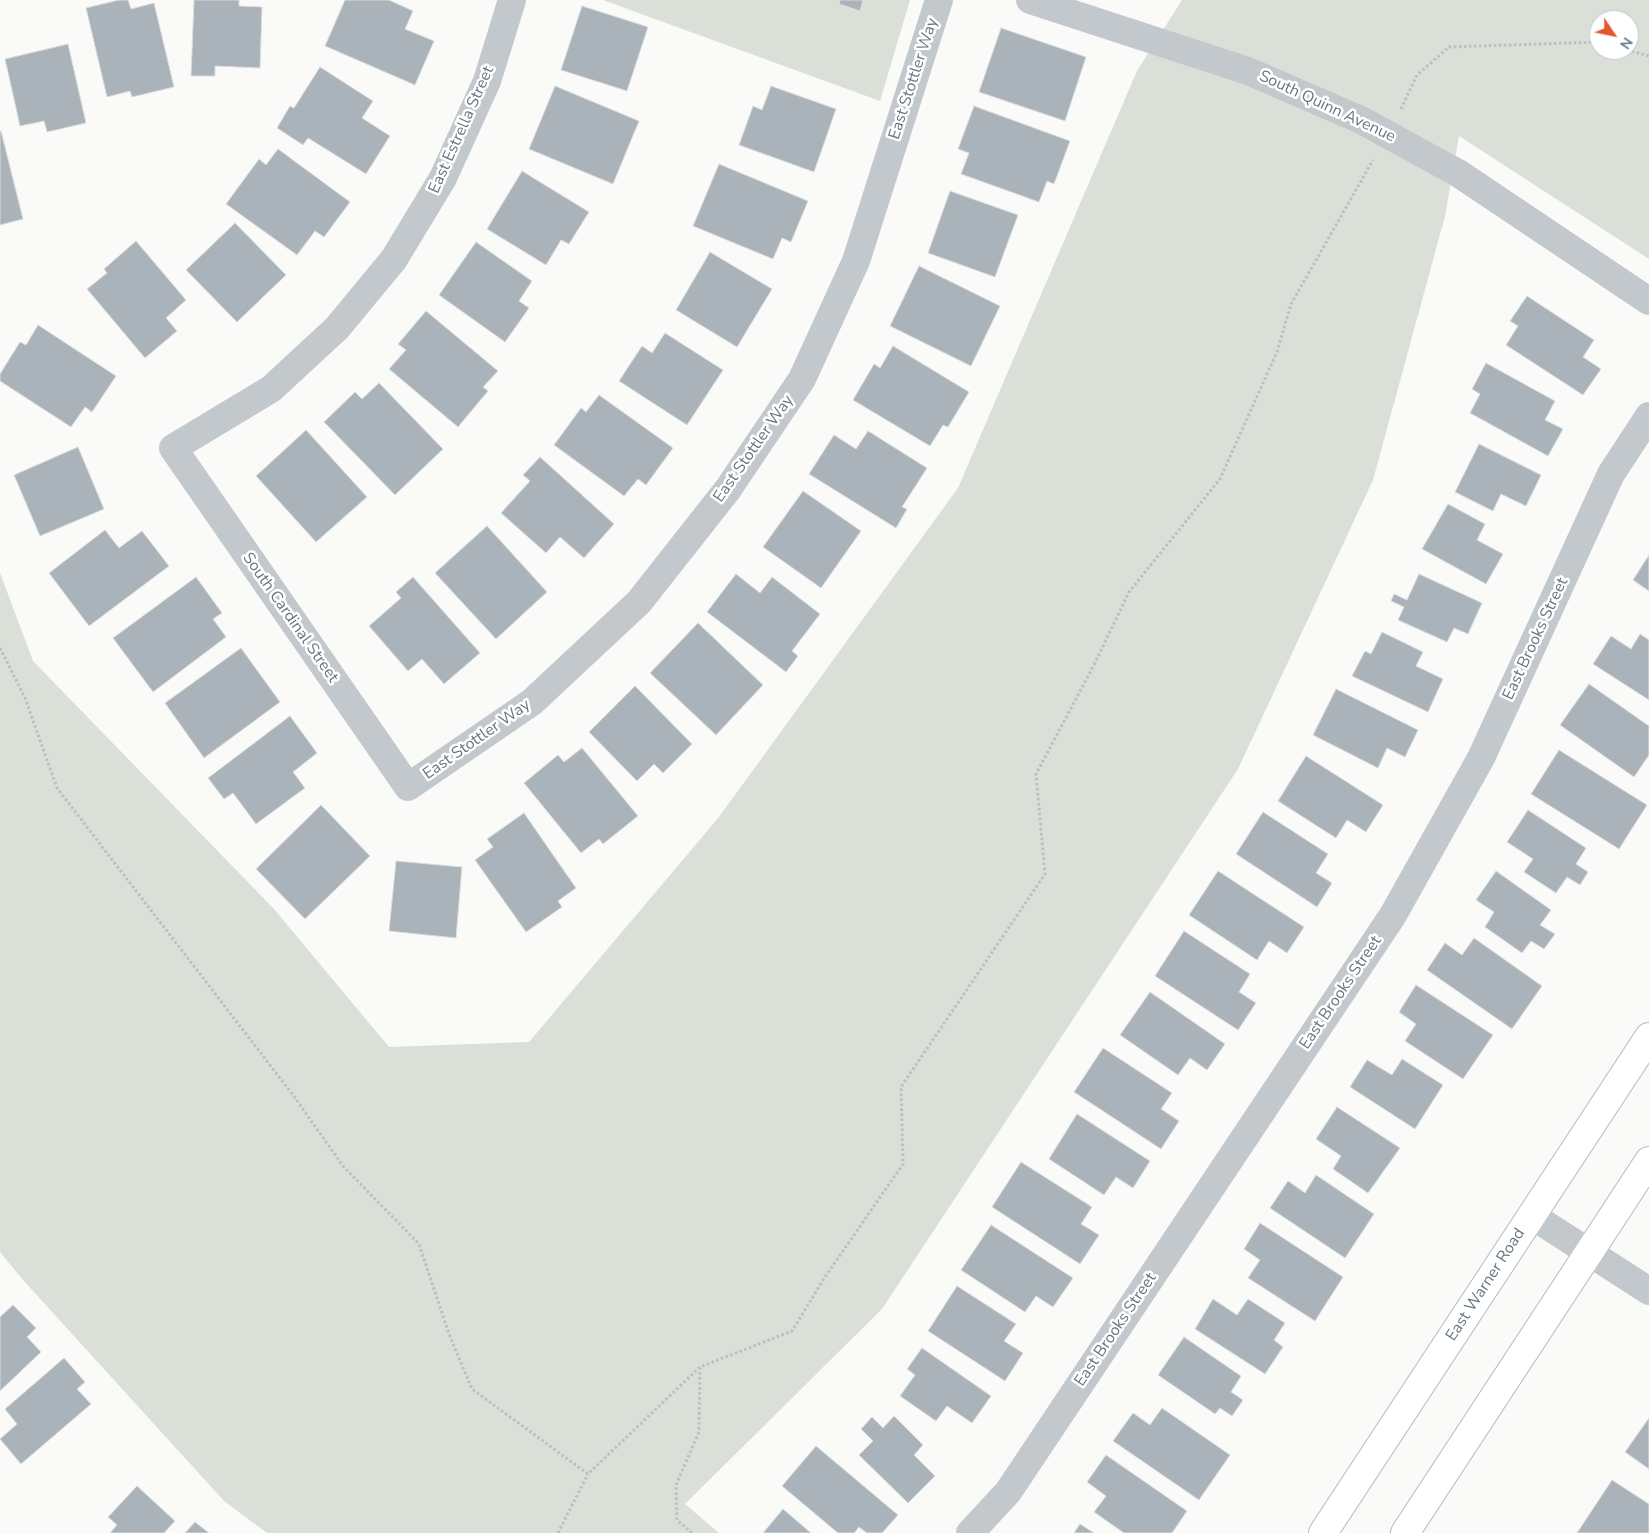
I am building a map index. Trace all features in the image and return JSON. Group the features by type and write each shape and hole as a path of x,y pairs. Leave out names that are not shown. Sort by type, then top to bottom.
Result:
{"main road":[{"name":"East Warner Road","path":"1323,1533 1649,1037"},
{"path":"1405,1533 1649,1161"}],"street":[{"name":"East Estrella Street","path":"174,448 271,389 336,328 394,259 443,178 487,81 512,0"},
{"name":"East Stottler Way","path":"408,787 532,702 639,602 734,481 802,380 856,261 939,0"},
{"name":"South Quinn Avenue","path":"1030,0 1248,71 1362,120 1458,173 1649,300"},
{"name":"East Brooks Street","path":"970,1533 1008,1492 1393,915 1481,758 1612,474 1649,416"},
{"name":"South Cardinal Street","path":"174,448 408,787"},
{"path":"1531,1215 1649,1290"}],"path":[{"path":"558,1533 588,1474 700,1367 792,1331 825,1278 903,1164 901,1087 1045,874 1036,774 1094,665 1129,592 1220,479 1277,352 1291,304 1387,134 1418,75 1449,47 1589,42"},
{"path":"0,648 25,698 57,788 293,1095 343,1166 419,1244 449,1334 472,1389 588,1474"},
{"path":"692,1533 677,1520 676,1485 699,1432 700,1367"}],"shaded area":[{"path":"603,0 910,0 880,101"},
{"path":"1182,0 1649,0 1649,259 1459,136 1445,216 1373,480 1238,769 882,1309 685,1504 719,1533 267,1533 224,1501 23,1280 0,1252 0,573 33,661 274,909 389,1047 529,1042 719,817 958,488 1137,71"}],"building":[{"path":"119,0 128,0 131,9 154,3 174,87 132,97 130,91 107,97 86,8"},
{"path":"194,0 239,0 239,6 262,7 260,68 215,66 215,76 191,76"},
{"path":"345,0 389,0 413,11 405,29 434,41 415,85 325,46"},
{"path":"840,0 863,0 860,11 839,4"},
{"path":"582,6 648,27 627,91 561,70"},
{"path":"1001,28 1086,57 1065,121 979,92"},
{"path":"68,44 86,123 47,132 44,121 20,126 5,59"},
{"path":"320,67 373,101 362,118 390,136 366,174 308,138 303,145 277,128 290,106 294,108"},
{"path":"555,86 639,121 613,184 529,149"},
{"path":"771,86 836,109 814,172 739,145 753,106 762,110"},
{"path":"974,106 1070,141 1054,184 1047,181 1039,202 961,174 969,153 958,149"},
{"path":"0,132 23,219 0,225"},
{"path":"278,149 350,202 324,237 315,231 297,255 226,204 259,159 266,165"},
{"path":"719,164 808,201 791,242 782,238 773,259 693,226"},
{"path":"522,171 589,212 569,244 561,240 546,265 487,229"},
{"path":"950,191 1018,215 995,277 928,253"},
{"path":"235,223 286,275 237,322 186,270"},
{"path":"136,241 186,300 166,318 177,331 145,358 87,289 107,273 104,269"},
{"path":"476,242 532,281 519,301 529,308 505,342 439,295"},
{"path":"710,252 772,289 737,347 676,310"},
{"path":"919,266 1000,306 971,366 890,326"},
{"path":"1527,296 1594,340 1583,357 1601,369 1583,395 1506,345 1518,326 1510,321"},
{"path":"426,311 498,371 483,387 488,391 458,427 389,369 406,350 398,344"},
{"path":"38,325 116,376 92,412 85,407 71,427 0,381 0,374 20,342 26,345"},
{"path":"665,333 723,370 687,425 619,381 642,346 652,353"},
{"path":"893,346 969,392 948,427 943,425 930,446 853,400 874,364 880,368"},
{"path":"1486,363 1555,401 1545,420 1563,429 1548,456 1470,413 1480,394 1472,389"},
{"path":"379,383 443,449 395,495 324,422 355,392 362,399"},
{"path":"599,395 673,448 646,485 638,479 624,496 554,445 581,408 586,412"},
{"path":"306,430 367,497 316,542 256,476"},
{"path":"868,431 927,468 902,507 907,509 896,528 809,474 834,435 856,449"},
{"path":"1479,444 1541,475 1526,506 1501,494 1493,511 1455,492"},
{"path":"78,447 104,509 40,536 14,475"},
{"path":"540,457 614,524 584,558 560,537 546,553 501,513 530,481 523,475"},
{"path":"803,491 861,531 821,588 763,547"},
{"path":"1448,504 1485,524 1477,540 1503,554 1486,584 1422,549"},
{"path":"487,526 547,592 496,639 435,573"},
{"path":"105,530 119,548 142,531 169,566 89,626 49,573"},
{"path":"1649,555 1649,591 1633,580"},
{"path":"736,574 760,593 772,577 820,614 792,651 798,656 786,672 707,612"},
{"path":"1419,574 1482,603 1468,634 1454,628 1447,642 1398,620 1404,607 1391,601 1394,594 1407,600"},
{"path":"196,577 222,613 213,619 226,637 153,692 113,638"},
{"path":"413,577 480,653 444,684 422,659 408,671 369,626 401,598 396,592"},
{"path":"698,623 763,685 716,735 650,673"},
{"path":"1382,632 1423,652 1416,666 1443,679 1428,712 1352,676 1365,651 1371,654"},
{"path":"1640,634 1649,640 1649,700 1593,664 1611,636 1631,649"},
{"path":"241,648 280,702 204,758 165,703"},
{"path":"1589,684 1649,726 1649,755 1634,777 1560,725"},
{"path":"635,686 692,744 663,773 654,764 637,781 589,732"},
{"path":"1336,689 1418,730 1405,757 1387,748 1378,768 1313,735"},
{"path":"290,716 317,753 293,772 305,788 256,824 233,793 224,799 208,778"},
{"path":"582,748 638,816 603,844 599,839 581,853 524,783 558,755 564,762"},
{"path":"1559,750 1647,805 1619,849 1531,794"},
{"path":"1306,756 1383,805 1366,832 1347,820 1336,838 1278,801"},
{"path":"321,805 370,856 305,919 256,869"},
{"path":"1528,810 1586,848 1576,864 1588,872 1580,885 1567,877 1556,893 1524,872 1533,859 1507,842"},
{"path":"1263,812 1328,854 1316,873 1332,883 1317,907 1236,854"},
{"path":"524,813 576,888 558,901 562,907 526,932 475,860 493,847 487,839"},
{"path":"396,861 462,867 456,938 389,931"},
{"path":"1218,871 1304,927 1287,953 1269,941 1257,960 1189,915"},
{"path":"1496,871 1551,910 1540,925 1555,934 1544,949 1531,941 1522,953 1485,927 1494,912 1476,900"},
{"path":"1184,931 1250,974 1239,992 1256,1003 1238,1030 1155,976"},
{"path":"1474,938 1542,986 1512,1029 1427,970 1445,943 1462,955"},
{"path":"1416,985 1493,1035 1463,1079 1405,1041 1416,1024 1399,1012"},
{"path":"1150,992 1225,1044 1207,1070 1190,1058 1178,1075 1120,1035"},
{"path":"1103,1048 1172,1093 1161,1109 1179,1121 1161,1149 1074,1092"},
{"path":"1402,1059 1443,1085 1415,1129 1350,1087 1367,1060 1392,1075"},
{"path":"1337,1107 1400,1148 1368,1193 1333,1169 1341,1156 1316,1139"},
{"path":"1077,1114 1150,1161 1133,1188 1116,1177 1104,1195 1049,1159"},
{"path":"1021,1162 1092,1207 1081,1224 1099,1235 1080,1264 992,1207"},
{"path":"1316,1175 1374,1214 1345,1258 1270,1208 1288,1181 1305,1193"},
{"path":"1260,1223 1343,1277 1315,1321 1248,1278 1260,1260 1244,1249"},
{"path":"991,1225 1073,1278 1053,1307 1036,1296 1025,1312 961,1270"},
{"path":"957,1286 1016,1324 1004,1341 1023,1353 1005,1381 928,1331"},
{"path":"1213,1299 1237,1315 1248,1299 1285,1323 1274,1340 1283,1347 1265,1374 1195,1329"},
{"path":"13,1305 36,1328 27,1337 41,1352 0,1391 0,1317"},
{"path":"1184,1337 1241,1376 1231,1392 1243,1400 1232,1416 1220,1408 1215,1414 1158,1375"},
{"path":"922,1348 991,1396 972,1423 947,1406 936,1421 900,1396 915,1375 907,1369"},
{"path":"64,1358 85,1382 77,1389 91,1404 21,1464 0,1439 17,1424 5,1409"},
{"path":"1162,1408 1230,1455 1199,1500 1113,1441 1133,1413 1150,1425"},
{"path":"894,1416 923,1445 914,1455 935,1476 908,1503 859,1455 873,1441 861,1429 872,1417 883,1428"},
{"path":"1649,1418 1649,1469 1625,1452"},
{"path":"816,1446 898,1515 882,1533 867,1533 859,1527 854,1533 838,1533 782,1486"},
{"path":"1106,1455 1187,1511 1172,1533 1124,1533 1094,1512 1106,1496 1087,1482"},
{"path":"1612,1480 1649,1504 1649,1533 1577,1533"},
{"path":"137,1486 175,1521 164,1533 110,1533 117,1525 108,1517"},
{"path":"783,1509 811,1533 763,1533"},
{"path":"195,1522 209,1533 185,1533"},
{"path":"1080,1524 1094,1533 1074,1533"}]}
